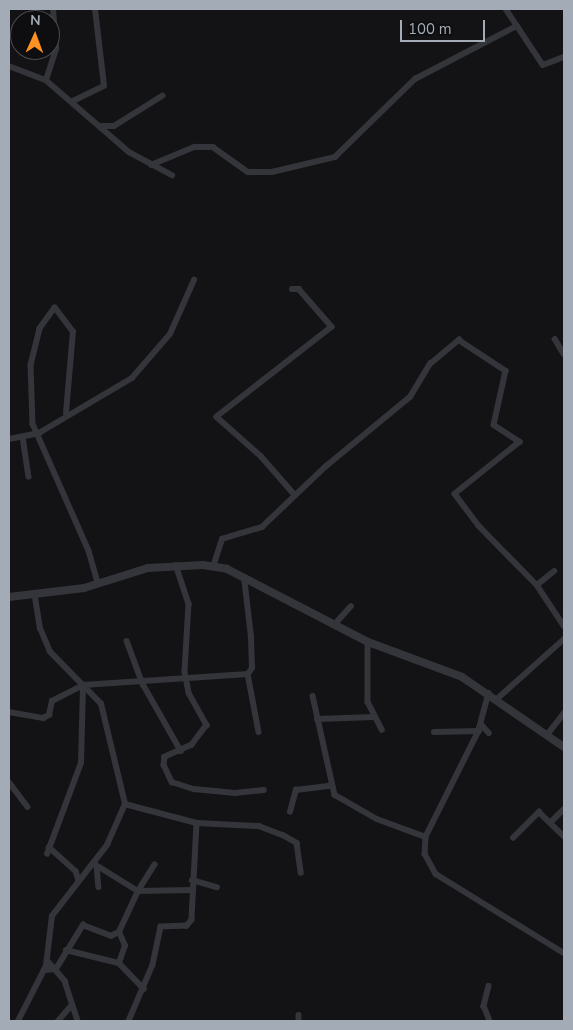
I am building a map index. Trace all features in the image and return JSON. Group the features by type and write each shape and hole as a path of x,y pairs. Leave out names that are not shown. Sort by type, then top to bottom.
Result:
{"street":[{"path":"46,80 56,49 53,9"},
{"path":"73,101 104,86 95,9"},
{"path":"506,9 543,65 564,57"},
{"path":"151,165 194,147 214,147 248,172 272,172 335,157 415,79 516,26"},
{"path":"9,66 46,80 102,126 129,152 172,175"},
{"path":"102,126 114,126 162,96"},
{"path":"9,439 39,434 66,413 139,372 170,334 194,280"},
{"path":"292,289 299,289 332,327 217,417 261,456 295,495"},
{"path":"66,413 73,332 55,308 40,329 28,381 33,424 39,434 98,582"},
{"path":"555,339 564,354"},
{"path":"214,567 222,539 262,527 295,495 410,397 430,364 459,340 506,371 494,425 520,442 456,494 479,526 536,585 564,626"},
{"path":"23,437 29,478"},
{"path":"176,565 189,604 186,680 189,693 207,724 199,738 182,751 163,759 172,782 227,793 264,790"},
{"path":"9,597 98,582 176,565 214,567 243,574 368,642 462,677 490,693 564,747"},
{"path":"536,585 554,571"},
{"path":"243,574 250,611 252,668 248,674 259,732"},
{"path":"18,1021 44,970 47,960 52,916 79,880 95,864 115,830 125,804 101,704 83,685 60,666 42,636 34,593"},
{"path":"334,625 351,606"},
{"path":"497,699 564,639"},
{"path":"127,640 143,684 182,751"},
{"path":"368,642 368,702 374,718 382,730"},
{"path":"9,712 42,718 49,715 52,701 83,685 143,684 248,674"},
{"path":"79,880 76,870 48,850 81,763 83,685"},
{"path":"490,693 479,731 426,837 425,854 436,874 564,953"},
{"path":"313,696 330,786 335,795 377,819 426,837"},
{"path":"547,735 564,714"},
{"path":"317,718 374,718"},
{"path":"481,724 488,733"},
{"path":"434,732 479,731"},
{"path":"9,782 28,807"},
{"path":"290,812 296,790 330,786"},
{"path":"125,804 196,823 259,826 283,835 297,843 301,873"},
{"path":"552,822 564,809"},
{"path":"513,838 539,812 552,822 564,836"},
{"path":"129,1021 144,989 161,927 187,926 192,920 192,880 196,823"},
{"path":"95,864 99,887"},
{"path":"95,864 138,891 192,890"},
{"path":"56,969 83,925 111,936 118,932 138,891 154,864"},
{"path":"192,880 217,887"},
{"path":"118,932 125,946 119,964"},
{"path":"66,950 119,964 144,989"},
{"path":"47,960 65,981 71,1006 78,1021"},
{"path":"44,970 56,969"},
{"path":"489,986 484,1006 490,1021"},
{"path":"58,1021 71,1006"}]}
